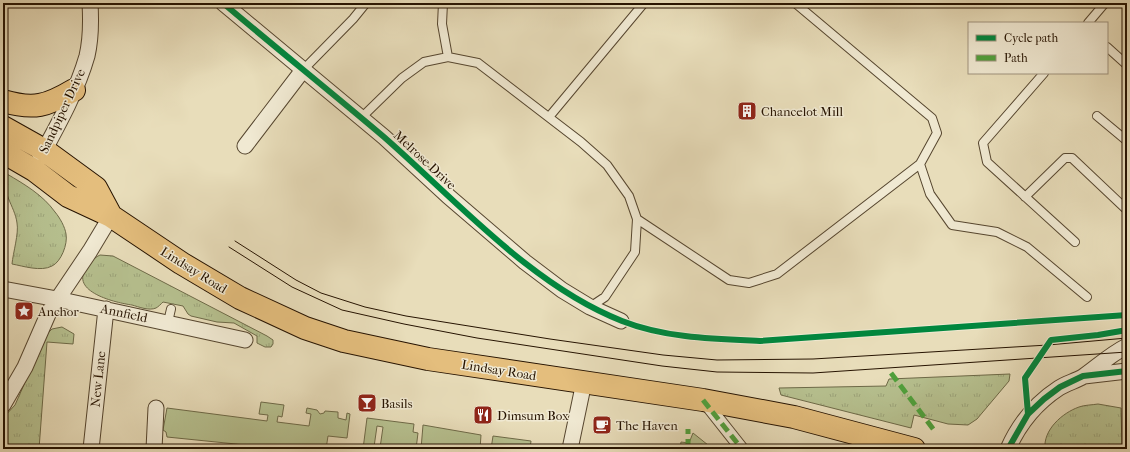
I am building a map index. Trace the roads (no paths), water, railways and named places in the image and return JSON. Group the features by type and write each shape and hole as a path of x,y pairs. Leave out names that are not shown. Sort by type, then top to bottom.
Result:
{"main road":[{"path":"3,101 15,105 37,106 60,98 74,90"},
{"name":"Lindsay Road","path":"3,127 44,150 96,188 111,216"},
{"name":"Lindsay Road","path":"3,152 34,170 68,196 111,216 240,298 305,328 344,341 384,351 428,359 703,400 794,417 914,449"}],"street":[{"name":"Sandpiper Drive","path":"34,170 74,90 87,55 91,17 90,3"},
{"name":"Melrose Drive","path":"222,3 384,137 448,196 525,262 562,290 590,307 621,321"},
{"path":"245,146 303,70"},
{"path":"3,405 25,367 49,312 90,251 111,216"},
{"name":"Annfield","path":"3,289 106,309 170,316 245,340"},
{"name":"New Lane","path":"91,449 106,309"},
{"path":"1008,449 1028,414 1044,399 1060,387 1083,376 1113,353 1127,346"},
{"path":"1083,376 1127,370"},
{"path":"570,449 584,382"},
{"path":"703,400 742,449"},
{"path":"154,449 156,408"}],"lane":[{"path":"303,70 353,19 366,3"},
{"path":"443,3 442,24 448,56"},
{"path":"549,117 644,3"},
{"path":"637,219 729,280 749,283 777,274 920,164 937,133 932,118 795,3"},
{"path":"1089,22 1105,3"},
{"path":"1108,48 1127,65"},
{"path":"361,118 402,78 424,62 448,56 478,63 581,142 607,165 629,196 637,219 636,252 605,297 590,307"},
{"path":"1043,74 983,143 987,162 1075,242"},
{"path":"1097,116 1127,141"},
{"path":"1025,197 1065,158 1072,158 1127,210"},
{"path":"920,164 930,194 952,225 997,232 1027,247 1087,297"}],"tram line":[{"path":"235,241 296,280 321,293 365,307 406,316 663,355 717,360 813,359 1048,345 1127,338"},
{"path":"229,247 292,287 342,310 477,338 662,366 717,372 813,373 1127,352"}],"place":[{"name":"Chancelot Mill","path":"747,111"},
{"name":"Anchor","path":"24,311"},
{"name":"Basils","path":"367,403"},
{"name":"Dimsum Box","path":"483,415"},
{"name":"The Haven","path":"602,425"}]}
